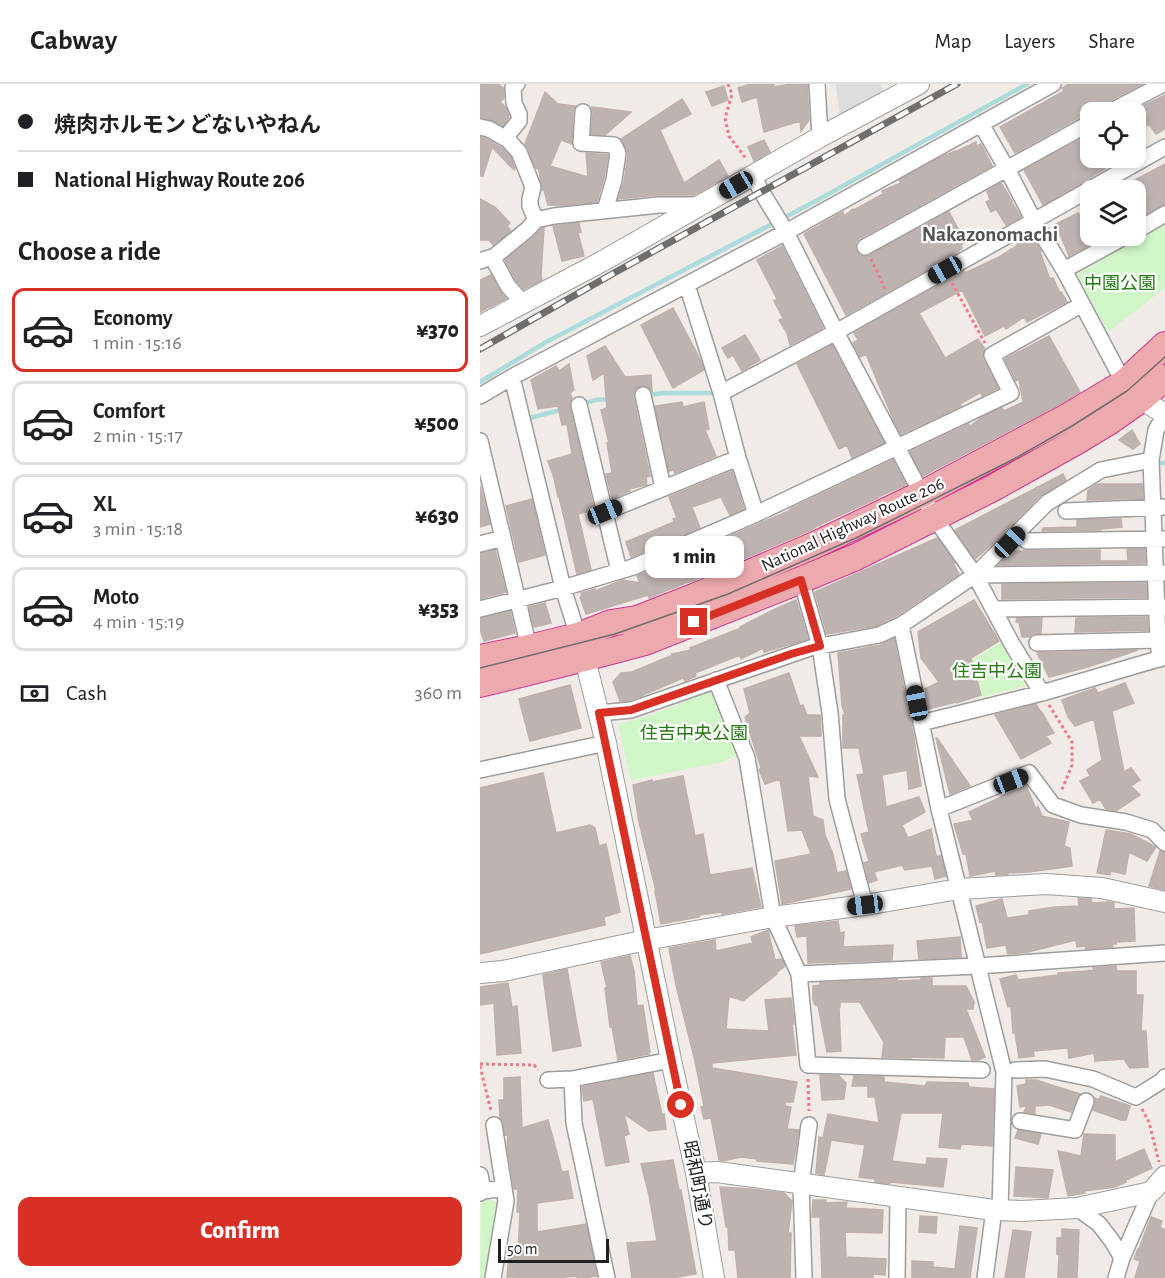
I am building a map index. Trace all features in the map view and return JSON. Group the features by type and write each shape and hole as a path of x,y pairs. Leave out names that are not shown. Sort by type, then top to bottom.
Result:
{"highway":[{"name":"National Highway Route 206","path":"480,658 529,648 645,642 856,557 993,488 1110,421 1165,345"},
{"name":"National Highway Route 206","path":"480,684 582,647 611,623 637,619 817,544 922,495 1067,417 1165,378"}],"street":[{"path":"505,138 519,122 513,88 517,84"},
{"path":"817,84 820,137"},
{"path":"480,326 601,262 820,137 919,84"},
{"path":"480,396 786,232 1053,84"},
{"path":"1129,102 1162,84"},
{"path":"583,112 581,143 614,145 618,153 614,180 605,210"},
{"path":"921,723 1042,693 1162,658 1158,640 1161,607 1159,507 1151,460 1156,430 1165,414 1132,391 1081,305 1064,270 981,124"},
{"path":"480,127 505,138 519,152 533,187 530,206 536,220"},
{"path":"865,247 1080,129"},
{"path":"721,393 836,332 1165,147"},
{"path":"755,174 934,517 975,575 1012,644 1042,693"},
{"path":"523,303 486,259 495,256 536,220 659,205 701,205"},
{"path":"1146,225 1165,214"},
{"path":"1064,270 1108,246"},
{"path":"687,285 756,514"},
{"path":"480,609 633,567 756,514 1011,393 992,355 1081,305"},
{"path":"512,377 563,588 582,647"},
{"path":"643,395 663,488"},
{"path":"579,405 619,571"},
{"path":"480,441 529,648"},
{"path":"605,512 738,458"},
{"path":"599,713 631,710 810,648 879,636 901,625 975,575 1047,503 1101,470 1151,460"},
{"path":"1066,511 1159,507"},
{"path":"480,544 503,538"},
{"path":"1027,541 1160,539"},
{"path":"975,575 1160,574"},
{"path":"801,580 820,646 830,713 837,799 865,905"},
{"path":"993,609 1161,607"},
{"path":"901,625 939,809 1005,1072 997,1210 985,1278"},
{"path":"1036,643 1158,640"},
{"name":"昭和町通り","path":"582,647 606,743 696,1173 714,1278"},
{"path":"716,680 747,758 772,917 799,974 808,1065 982,1070"},
{"path":"480,770 606,743"},
{"path":"939,809 1029,774 1053,805 1081,815 1126,822 1152,830 1165,843"},
{"path":"480,973 503,971 646,940 772,917 865,905 959,889 1046,884 1068,885 1102,888 1165,902"},
{"path":"799,974 977,966 1165,953"},
{"path":"548,1080 572,1079 671,1060"},
{"path":"1015,1070 1045,1069 1093,1079 1136,1097 1165,1077"},
{"path":"572,1079 574,1123 607,1278"},
{"path":"1020,1121 1075,1130 1086,1101"},
{"path":"493,1278 506,1201 494,1125"},
{"path":"804,1278 801,1184 809,1125"},
{"path":"1116,1278 1122,1258 1162,1170"},
{"path":"696,1173 717,1172 997,1210 1022,1211 1077,1208 1151,1191"},
{"path":"480,1175 482,1192 504,1188"},
{"path":"897,1278 898,1197"},
{"path":"1077,1208 1099,1224 1122,1258"}],"path":[{"path":"728,84 732,94 725,118 729,136 755,174"},
{"path":"865,247 891,301"},
{"path":"945,270 992,355"},
{"path":"1042,693 1072,742 1072,765 1064,788 1053,805"},
{"path":"494,1125 480,1065 534,1065 548,1080"},
{"path":"808,1065 809,1125"},
{"path":"1136,1097 1149,1122 1162,1170"}],"green space":[{"name":"中園公園","path":"1165,221 1165,288 1108,332 1077,275 1124,246 1146,246 1146,233"},
{"name":"住吉中公園","path":"1003,641 1027,685 983,697 972,660"},
{"name":"住吉中央公園","path":"713,690 737,755 723,762 631,780 618,724 652,715"},
{"path":"481,1198 498,1202 487,1278 480,1278"}],"shaded area":[{"path":"880,84 885,94 840,121 836,85"}],"building":[{"path":"480,84 498,84 503,88 504,98 500,102 506,108 509,117 503,126 480,117"},
{"path":"751,84 774,84 774,87 807,84 809,120 801,131 800,121 764,132 757,97 742,102 738,88"},
{"path":"1069,84 1142,84 1107,102 1080,102 1080,117 1015,153 1000,127 1064,91 1062,88"},
{"path":"724,86 728,100 712,106 706,92"},
{"path":"545,92 558,104 576,106 573,111 572,144 561,140 550,166 588,177 586,153 608,155 597,202 548,205 544,190 542,190 539,170 535,167 525,144"},
{"path":"1165,95 1165,129 1156,134 1149,124 1146,126 1146,104"},
{"path":"682,99 691,114 660,130 684,183 719,160 728,176 694,195 658,195 618,199 624,182 628,154 621,139"},
{"path":"592,107 631,112 605,135 591,134"},
{"path":"480,137 502,148 511,157 515,169 492,147 483,176 480,176"},
{"path":"764,140 770,152 754,161 748,147"},
{"path":"1080,140 1080,168 1105,169 1086,180 1080,180 1080,184 1043,205 1024,170"},
{"path":"976,142 976,146 981,144 992,166 860,238 855,247 860,256 869,256 949,212 965,242 961,245 962,248 957,253 846,315 804,234 843,212 844,216 883,194 882,191 901,183 899,180 943,156"},
{"path":"1165,164 1165,204 1146,214 1146,180 1135,180"},
{"path":"1001,183 1021,217 1006,225 996,209 991,212 986,202 990,200 987,191"},
{"path":"480,199 495,207 510,223 507,226 511,231 493,245 489,240 480,240"},
{"path":"1078,213 1080,216 1080,246 1088,246 1069,256 1056,224"},
{"path":"579,223 581,232 578,233 584,256 562,261 553,226"},
{"path":"544,228 542,280 524,289 505,260"},
{"path":"1030,234 1041,251 1050,279 1053,278 1067,302 1027,322 1024,317 1006,329 1004,326 985,336 962,290 919,313 945,358 978,339 985,349 982,354 983,359 998,388 982,396 981,392 960,404 961,406 901,434 866,354 860,357 853,343 858,340 854,333 964,271 965,273 999,257 1018,245 1016,242"},
{"path":"782,246 823,328 790,345 787,333 779,320 783,318 774,301 777,299 757,260"},
{"path":"491,275 506,299 480,312 480,280"},
{"path":"673,308 704,370 673,388 641,325"},
{"path":"745,335 760,360 742,371 733,355 728,358 722,348"},
{"path":"1049,336 1080,392 923,476 910,452 969,424 970,426 1002,408 1004,411 1023,402 1019,379 1016,381 1005,359"},
{"path":"832,345 884,443 852,458 847,445 839,449 797,364"},
{"path":"605,346 625,377 651,375 652,391 647,386 640,386 636,388 633,396 650,476 646,477 647,485 629,489 630,491 612,499 606,474 612,473 607,443 609,443 601,410 607,408 604,373 593,380 587,356"},
{"path":"569,364 574,390 570,393 572,398 570,407 594,510 578,514 591,570 577,574 559,496 548,461 572,454 567,424 562,425 558,406 538,409 531,380 556,366 559,371"},
{"path":"682,402 683,407 704,402 709,429 705,430 716,456 675,473 673,470 669,471 655,406"},
{"path":"1132,430 1140,444 1133,449 1119,440"},
{"path":"893,460 906,485 811,530 690,582 649,598 648,595 586,614 580,597 581,593 595,589 595,591 623,580 640,583 637,576 693,552 698,565 718,554 714,543 791,510"},
{"path":"732,471 744,509 730,515 721,497 692,507 700,528 631,557 626,542 674,522 673,519 677,518 669,497"},
{"path":"1063,474 1066,480 1040,496 975,559 955,530"},
{"path":"1097,484 1142,484 1143,498 1087,500 1088,490"},
{"path":"480,486 490,524 480,527"},
{"path":"532,499 545,555 519,562 506,506"},
{"path":"1121,519 1122,527 1101,530 1042,531 1043,528 1077,527 1077,520"},
{"path":"937,538 955,563 953,563 959,574 896,616 876,626 827,634 815,592"},
{"path":"1127,549 1145,549 1145,563 999,565 1013,551 1100,550 1100,561 1128,561"},
{"path":"495,550 506,592 480,599 480,554"},
{"path":"1146,583 1147,597 1002,599 1002,584"},
{"path":"796,600 808,639 764,652 763,648 741,659 740,655 695,673 696,676 685,681 683,678 641,696 620,701 613,682 621,673 632,672 672,654 691,650 690,648 741,628"},
{"path":"974,600 999,641 971,658 981,695 928,709 925,689 939,682 921,658 918,632"},
{"path":"545,603 551,623 534,627 529,607"},
{"path":"510,611 515,633 484,641 480,629 480,618"},
{"path":"1147,617 1148,630 1075,632 1076,618"},
{"path":"1017,618 1042,618 1041,633 1022,637 1019,622 1016,622"},
{"path":"894,639 921,786 909,789 907,770 882,775 886,807 919,797 925,812 902,825 908,838 931,829 936,856 941,856 946,876 935,879 932,866 905,870 902,865 874,872 877,880 869,883 864,863 869,861 861,834 869,832 857,775 864,774 859,748 843,748 843,715 845,715 842,705 838,653 881,645"},
{"path":"1138,650 1049,677 1037,653"},
{"path":"789,673 800,706 803,705 807,715 820,715 821,736 799,736 818,777 808,776 813,816 823,820 825,835 833,854 837,873 846,871 851,889 782,904 775,861 811,854 802,830 788,831 780,779 765,784 759,770 761,768 745,717 750,713 744,689"},
{"path":"1125,683 1134,703 1112,711 1124,772 1131,768 1140,780 1131,786 1140,795 1116,811 1106,809 1100,799 1093,803 1080,781 1090,776 1087,770 1102,760 1094,719 1075,726 1068,717 1062,700 1095,688 1098,693"},
{"path":"570,685 581,728 530,741 519,699"},
{"path":"1036,704 1054,733 1046,736 1051,743 1021,759 995,715"},
{"path":"937,738 970,786 950,794"},
{"path":"543,773 556,833 590,825 595,828 599,846 606,844 620,912 604,917 605,925 480,954 480,788"},
{"path":"683,776 695,836 703,834 710,875 752,868 761,907 722,914 722,912 699,915 699,917 661,924 633,785"},
{"path":"1026,785 1036,809 1038,806 1042,816 1069,822 1064,846 1070,848 1072,866 996,875 995,871 970,876 966,854 963,854 954,824 973,820 969,812"},
{"path":"1106,830 1131,834 1156,847 1147,861 1129,852 1125,874 1111,871 1110,875 1097,873"},
{"path":"1160,851 1165,852 1165,890 1149,886"},
{"path":"1078,898 1091,899 1092,903 1114,903 1114,909 1134,908 1135,941 1116,942 1112,944 1113,947 1086,949 1085,946 1077,947 1076,940 1028,952 1008,954 1006,945 987,948 982,921 980,922 976,906 1002,899 1007,918 1029,915 1029,911 1079,906"},
{"path":"838,921 840,933 844,932 843,947 893,945 892,960 808,963 807,936 797,937 795,926"},
{"path":"768,930 775,960 782,959 785,966 743,1001 729,996 726,1029 769,1031 765,1000 791,998 796,1055 712,1063 712,1068 797,1082 793,1102 785,1102 785,1106 791,1107 787,1129 799,1130 793,1164 757,1161 757,1159 741,1157 723,1161 719,1160 711,1118 704,1119 701,1107 704,1106 695,1061 669,948 715,940 716,951 753,943 751,937"},
{"path":"960,937 961,957 919,959 917,941"},
{"path":"630,956 634,971 637,1006 643,1005 650,1052 618,1060 612,1027 610,1027 605,988 607,988 601,962"},
{"path":"1116,966 1117,971 1136,971 1136,995 1143,995 1141,1031 1146,1031 1148,1067 1130,1068 1124,1059 1095,1061 1094,1053 1069,1058 1068,1048 1033,1051 1034,1056 1019,1058 1015,1033 1013,1033 1011,1006 1008,1007 1000,979 1016,975 1018,980"},
{"path":"567,969 581,1046 553,1051 543,975"},
{"path":"921,978 932,978 932,986 966,986 974,1002 973,1009 966,1009 985,1057 972,1060 964,1037 945,1037 944,1058 882,1057 884,1042 860,1002 840,1002 841,1051 827,1052 818,1005 815,1005 813,1000 813,986 821,985 820,983 921,980"},
{"path":"508,983 512,1007 517,1006 521,1053 497,1055 494,1003 480,1005 480,987"},
{"path":"653,1073 666,1129 649,1131 624,1114 629,1134 624,1136 629,1162 606,1166 593,1099 584,1101 582,1087"},
{"path":"820,1075 839,1076 846,1083 844,1099 822,1100"},
{"path":"854,1076 884,1077 884,1082 925,1086 927,1082 968,1083 969,1087 994,1089 992,1146 961,1144 960,1149 939,1147 943,1113 901,1113 892,1161 926,1165 927,1158 947,1159 943,1187 890,1182 890,1184 859,1177 865,1145 831,1140 824,1175 816,1173 819,1137 823,1138 828,1114 879,1123 875,1097 868,1097 868,1086 852,1086"},
{"path":"520,1077 522,1128 548,1120 562,1172 568,1171 573,1198 537,1203 537,1232 586,1224 597,1276 581,1278 577,1276 507,1277 509,1255 518,1255 520,1212 517,1212 518,1189 514,1189 507,1145 508,1134 505,1135 500,1117 499,1100 504,1100 504,1078"},
{"path":"1026,1080 1036,1080 1080,1094 1071,1112 1049,1105 1035,1106 1035,1114 1024,1112 1027,1106 1020,1107 1017,1086 1026,1084"},
{"path":"1101,1096 1130,1106 1126,1120 1093,1110 1095,1098 1099,1100"},
{"path":"1018,1130 1041,1134 1038,1144 1015,1138"},
{"path":"1084,1134 1115,1135 1115,1162 1144,1149 1152,1168 1115,1187 1084,1191 1085,1193 1068,1196 1058,1151 1081,1156"},
{"path":"673,1160 679,1190 681,1190 696,1274 671,1278 632,1278 627,1243 657,1241 641,1164"},
{"path":"1016,1167 1053,1170 1048,1198 1014,1196"},
{"path":"720,1187 784,1193 792,1201 788,1233 791,1233 790,1278 738,1278 735,1250 729,1250 728,1227 726,1227"},
{"path":"813,1200 826,1200 825,1203 847,1202 846,1208 883,1210 882,1233 845,1232 846,1257 886,1259 885,1275 873,1274 873,1278 822,1278 820,1217 812,1217"},
{"path":"920,1216 937,1217 936,1233 919,1232"},
{"path":"1151,1217 1162,1221 1160,1227 1165,1230 1165,1278 1135,1278 1140,1261 1134,1259"},
{"path":"960,1226 977,1228 970,1278 912,1278 912,1261 933,1262 933,1267 955,1269"},
{"path":"1062,1229 1079,1230 1077,1278 1058,1278 1057,1238 1062,1238"},
{"path":"1013,1230 1031,1232 1024,1278 1005,1278"}],"waterway":[{"path":"480,382 548,341 814,202 1027,84"},
{"path":"628,397 665,393 718,393"},
{"path":"581,404 611,399"},
{"path":"526,419 564,409"},
{"path":"1158,463 1165,463"}],"tram line":[{"path":"480,668 615,634 728,594 858,537 1014,459 1072,426 1127,391 1165,357"}],"railway":[{"path":"480,349 957,84"}],"district":[{"name":"Nakazonomachi","path":"990,234"}],"route":[{"path":"681,1105 599,713 631,710 820,646 801,580 694,622"}]}
